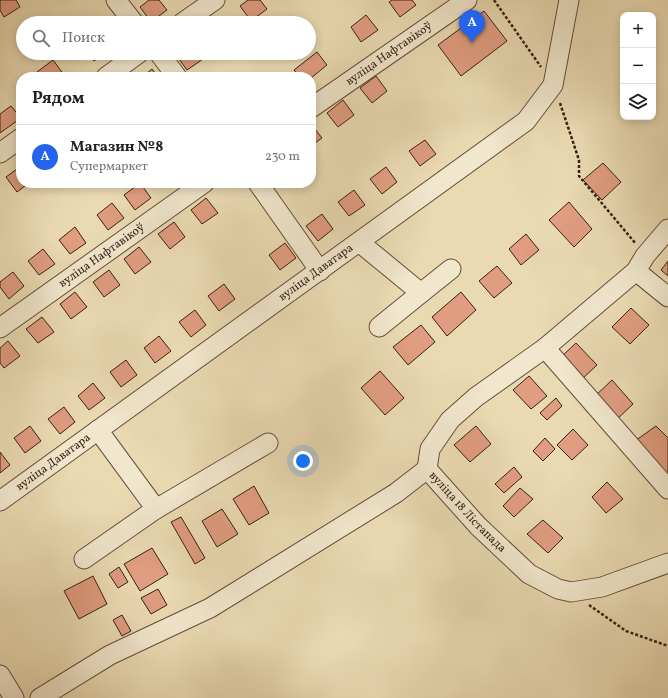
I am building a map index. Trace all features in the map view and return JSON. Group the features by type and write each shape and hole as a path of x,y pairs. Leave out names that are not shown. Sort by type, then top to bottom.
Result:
{"street":[{"path":"116,0 129,16"},
{"path":"192,16 214,0"},
{"name":"вуліца Нафтавікоў","path":"316,105 467,0"},
{"name":"вуліца Даватара","path":"0,501 526,121 553,84 569,0"},
{"path":"113,72 129,60"},
{"path":"165,60 174,72"},
{"path":"0,153 16,142"},
{"name":"вуліца Нафтавікоў","path":"0,328 197,188"},
{"path":"262,188 320,271"},
{"name":"вуліца 18 Лістапада","path":"668,229 640,264 545,348 476,397 450,420 430,449 427,469 478,526 528,574 558,589 571,592 602,587 668,563"},
{"path":"359,242 421,293"},
{"path":"640,264 668,297"},
{"path":"379,328 451,269"},
{"path":"545,348 668,490"},
{"path":"98,430 156,509"},
{"path":"84,559 156,509 268,443"},
{"path":"40,698 110,655 210,608 396,493 427,469"},
{"path":"0,675 14,698"}],"path":[{"path":"494,0 553,84 579,160 579,176 640,264"},
{"path":"571,592 626,631 668,646"}],"building":[{"path":"0,0 16,0 20,7 4,17 0,10"},
{"path":"149,0 159,0 167,10 159,16 147,16 140,7"},
{"path":"248,0 260,0 267,9 258,16 247,16 240,6"},
{"path":"392,0 412,0 416,5 400,17 389,2"},
{"path":"484,11 507,41 461,76 438,45"},
{"path":"366,15 378,30 361,42 351,27"},
{"path":"317,52 327,65 316,74 316,72 296,72 294,70 307,60 316,60"},
{"path":"53,60 62,72 37,72"},
{"path":"180,60 202,60 187,70"},
{"path":"376,76 387,91 372,103 360,88"},
{"path":"343,100 354,115 338,127 327,113"},
{"path":"11,106 16,112 16,122 0,133 0,114"},
{"path":"316,130 322,138 316,142"},
{"path":"425,140 436,154 420,166 409,151"},
{"path":"603,163 621,182 602,200 583,180"},
{"path":"386,167 397,182 382,194 370,179"},
{"path":"16,170 16,188 22,188 17,192 6,177"},
{"path":"133,188 144,188 151,198 135,210 124,195"},
{"path":"354,190 365,205 349,216 338,202"},
{"path":"206,198 218,213 202,224 191,210"},
{"path":"569,202 592,229 574,247 549,220"},
{"path":"112,203 124,218 108,230 97,215"},
{"path":"322,214 333,229 318,241 306,226"},
{"path":"174,222 185,237 170,249 158,234"},
{"path":"75,227 86,243 70,254 59,240"},
{"path":"526,234 539,250 521,265 509,249"},
{"path":"285,243 296,258 280,270 269,255"},
{"path":"139,247 151,262 135,274 124,259"},
{"path":"43,249 55,264 39,275 28,261"},
{"path":"668,261 668,276 661,270"},
{"path":"497,266 512,283 494,298 479,281"},
{"path":"109,270 120,285 104,297 93,282"},
{"path":"13,272 24,286 9,299 0,287 0,282"},
{"path":"224,284 235,299 219,311 208,296"},
{"path":"75,292 87,307 71,319 60,304"},
{"path":"461,292 476,310 447,336 432,317"},
{"path":"631,308 649,325 630,344 612,327"},
{"path":"195,310 206,325 191,337 179,322"},
{"path":"42,317 54,332 38,343 26,329"},
{"path":"421,325 435,342 408,365 393,347"},
{"path":"159,336 171,351 155,363 144,348"},
{"path":"8,341 20,356 4,368 0,363 0,348"},
{"path":"576,343 597,365 581,380 561,357"},
{"path":"126,360 137,375 121,387 110,372"},
{"path":"380,371 404,398 385,415 361,388"},
{"path":"529,376 547,396 531,409 513,390"},
{"path":"612,380 633,404 614,422 593,398"},
{"path":"93,383 105,398 89,410 78,396"},
{"path":"556,398 562,406 547,420 540,413"},
{"path":"64,407 75,422 60,434 48,419"},
{"path":"30,426 41,441 25,453 14,438"},
{"path":"476,426 491,444 470,462 454,445"},
{"path":"656,426 668,438 668,476 635,441"},
{"path":"573,429 588,445 572,460 557,445"},
{"path":"545,438 555,449 543,461 533,451"},
{"path":"0,452 10,465 0,473"},
{"path":"514,467 522,477 504,493 495,484"},
{"path":"607,482 623,499 606,513 592,497"},
{"path":"254,486 269,513 249,525 233,499"},
{"path":"520,488 533,499 514,517 503,506"},
{"path":"222,509 238,534 217,547 202,521"},
{"path":"181,517 205,558 195,564 171,522"},
{"path":"543,520 563,538 548,553 527,534"},
{"path":"152,548 168,574 140,591 124,564"},
{"path":"119,567 128,582 118,588 109,574"},
{"path":"93,576 107,604 79,619 64,591"},
{"path":"158,589 167,605 151,614 141,598"},
{"path":"122,615 131,631 122,636 113,620"}],"place":[{"name":"Магазин №8","path":"472,43"}]}
